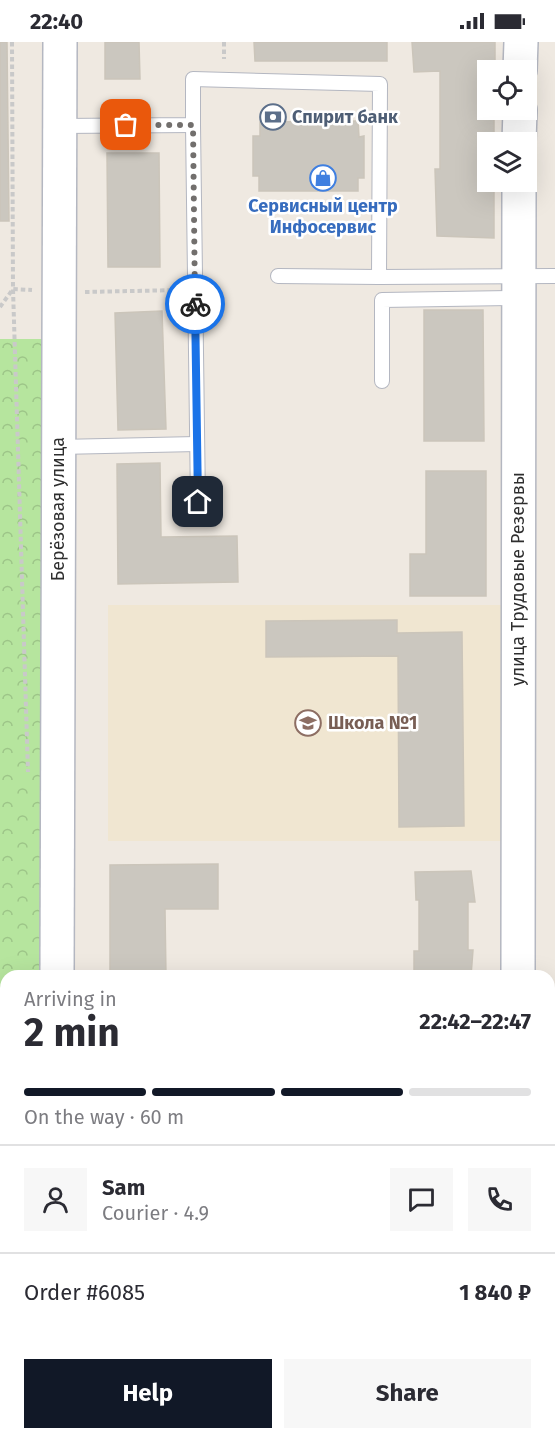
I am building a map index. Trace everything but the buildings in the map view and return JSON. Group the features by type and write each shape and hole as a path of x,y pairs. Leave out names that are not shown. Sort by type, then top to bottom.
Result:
{"street":[{"name":"Берёзовая улица","path":"57,970 60,42"},
{"path":"520,42 520,60"},
{"name":"улица Трудовые Резервы","path":"518,970 519,192"}],"lane":[{"path":"198,502 193,79 380,84 379,277"},
{"path":"60,126 193,125"},
{"path":"278,276 379,277 517,287"},
{"path":"382,381 382,300 517,287 555,276"},
{"path":"58,447 197,444"}],"path":[{"path":"12,42 13,289 28,775"},
{"path":"224,42 225,59"},
{"path":"13,289 59,292 195,289"},
{"path":"0,307 13,289"}],"shaded area":[{"name":"Школа №1","path":"108,605 508,605 508,841 108,841"}],"green space":[{"path":"0,339 48,339 51,970 0,970"}],"way so far":[{"path":"126,125 193,125 195,304"}],"place":[{"name":"Спирит банк","path":"273,117"},
{"name":"Сервисный центр Инфосервис","path":"323,178"},
{"name":"Школа №1","path":"308,723"}],"route":[{"path":"195,304 198,502"}]}
